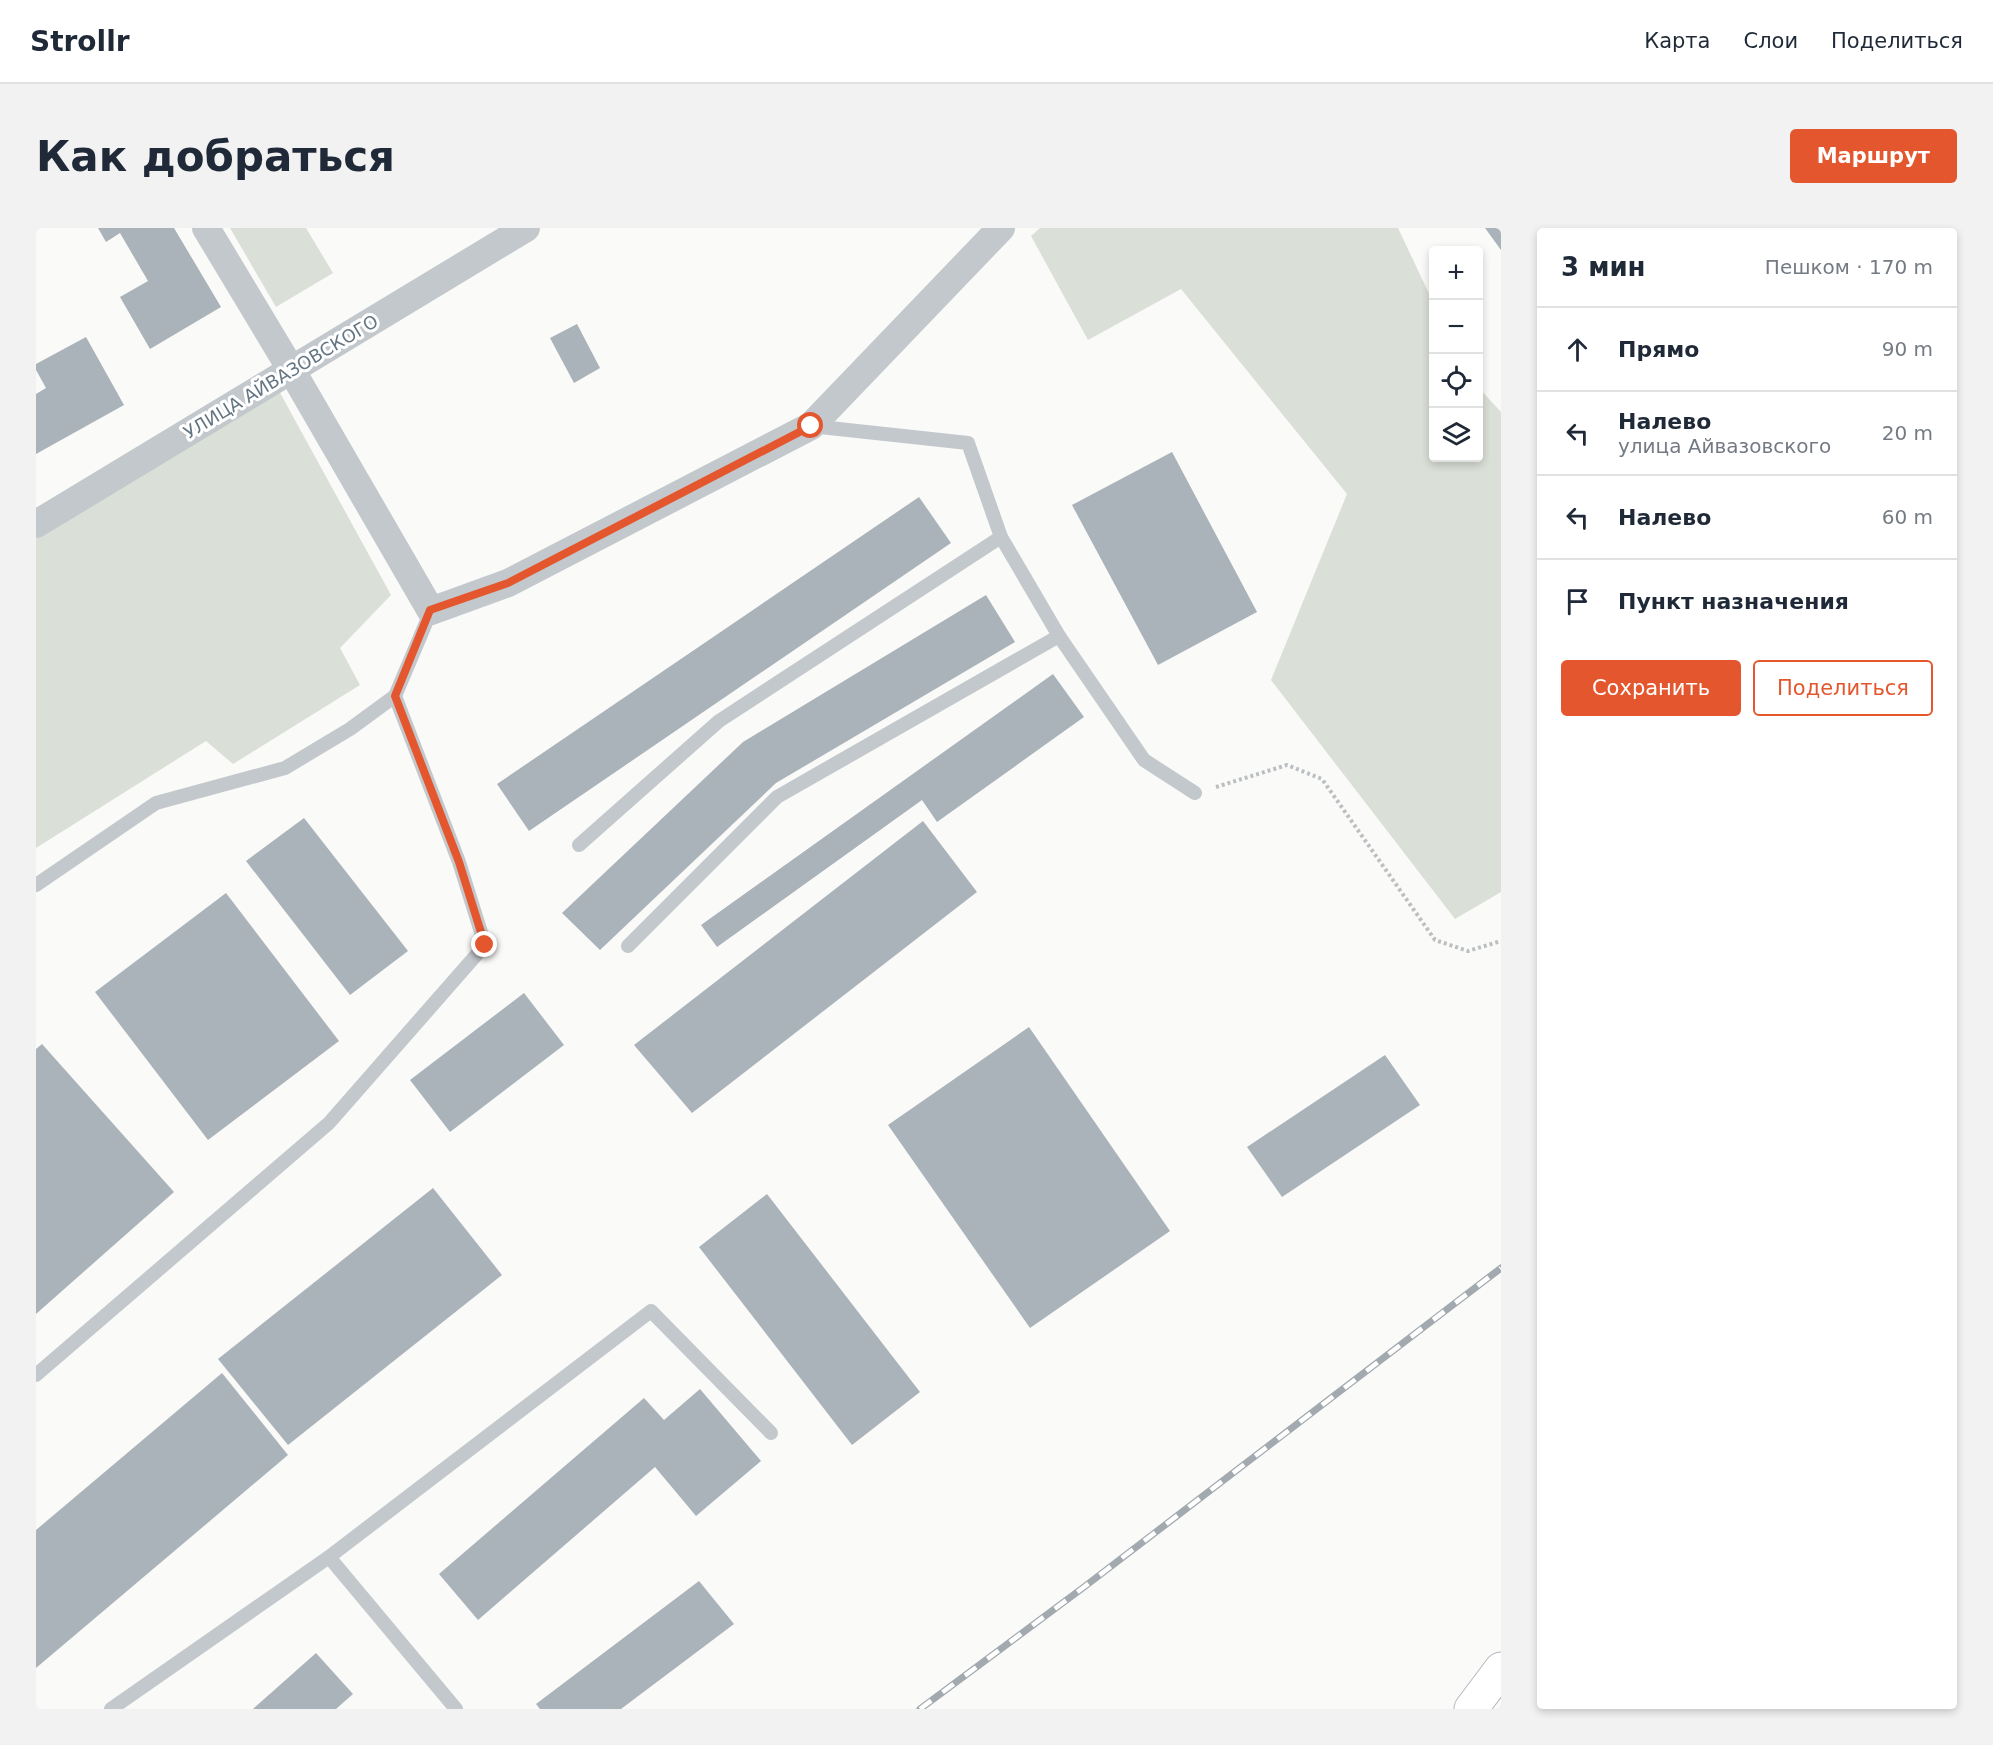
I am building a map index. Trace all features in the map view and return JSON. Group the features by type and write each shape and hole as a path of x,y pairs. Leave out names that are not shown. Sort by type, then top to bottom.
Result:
{"main road":[{"path":"1471,1709 1501,1669"}],"street":[{"path":"206,228 292,370 430,610 508,583 811,426 1001,228"},
{"name":"УЛИЦА АЙВАЗОВСКОГО","path":"36,524 526,228"}],"lane":[{"path":"811,426 968,443 1001,537 1059,636 1144,760 1195,793"},
{"path":"579,845 719,722 1001,537"},
{"path":"36,885 156,803 285,768 350,729 395,696 430,610"},
{"path":"627,946 777,796 1059,636"},
{"path":"36,1375 329,1123 485,945 459,862 395,696"},
{"path":"111,1709 328,1557 651,1311 771,1433"},
{"path":"328,1557 456,1709"}],"path":[{"path":"1195,793 1287,765 1322,779 1436,940 1468,951 1501,941"}],"shaded area":[{"path":"230,228 306,228 333,273 276,307"},
{"path":"1040,228 1398,228 1429,294 1429,462 1483,462 1483,392 1501,412 1501,892 1455,919 1271,680 1347,494 1181,289 1088,340 1031,236"},
{"path":"279,391 391,595 340,648 360,685 233,764 206,741 36,848 36,535"}],"building":[{"path":"98,228 174,228 221,307 150,349 120,297 148,281 120,233 106,242"},
{"path":"1485,228 1501,228 1501,250"},
{"path":"577,324 600,368 574,383 550,338"},
{"path":"86,337 124,405 36,454 36,394 46,388 36,370 36,364"},
{"path":"1172,452 1257,612 1158,665 1072,505"},
{"path":"919,497 951,543 529,831 497,784"},
{"path":"986,595 1015,642 776,783 600,950 562,913 743,742"},
{"path":"1053,674 1084,717 937,822 922,800 717,947 701,925"},
{"path":"304,818 408,951 350,995 246,861"},
{"path":"923,821 977,892 692,1113 634,1045"},
{"path":"226,893 339,1041 208,1140 95,992"},
{"path":"524,993 564,1045 450,1132 410,1080"},
{"path":"1029,1027 1170,1231 1030,1328 888,1125"},
{"path":"42,1044 174,1192 36,1314 36,1049"},
{"path":"1385,1055 1420,1105 1282,1197 1247,1147"},
{"path":"433,1188 502,1275 288,1445 218,1359"},
{"path":"767,1194 920,1392 852,1445 699,1247"},
{"path":"222,1373 288,1455 36,1668 36,1530"},
{"path":"700,1389 761,1461 696,1516 655,1467 478,1620 439,1574 644,1398 664,1420"},
{"path":"699,1581 734,1624 621,1709 540,1709 536,1704"},
{"path":"316,1653 353,1694 336,1709 253,1709"}],"railway":[{"path":"920,1709 1084,1587 1501,1268"}],"route":[{"path":"485,945 459,862 395,696 430,610 508,583 811,426"}]}
